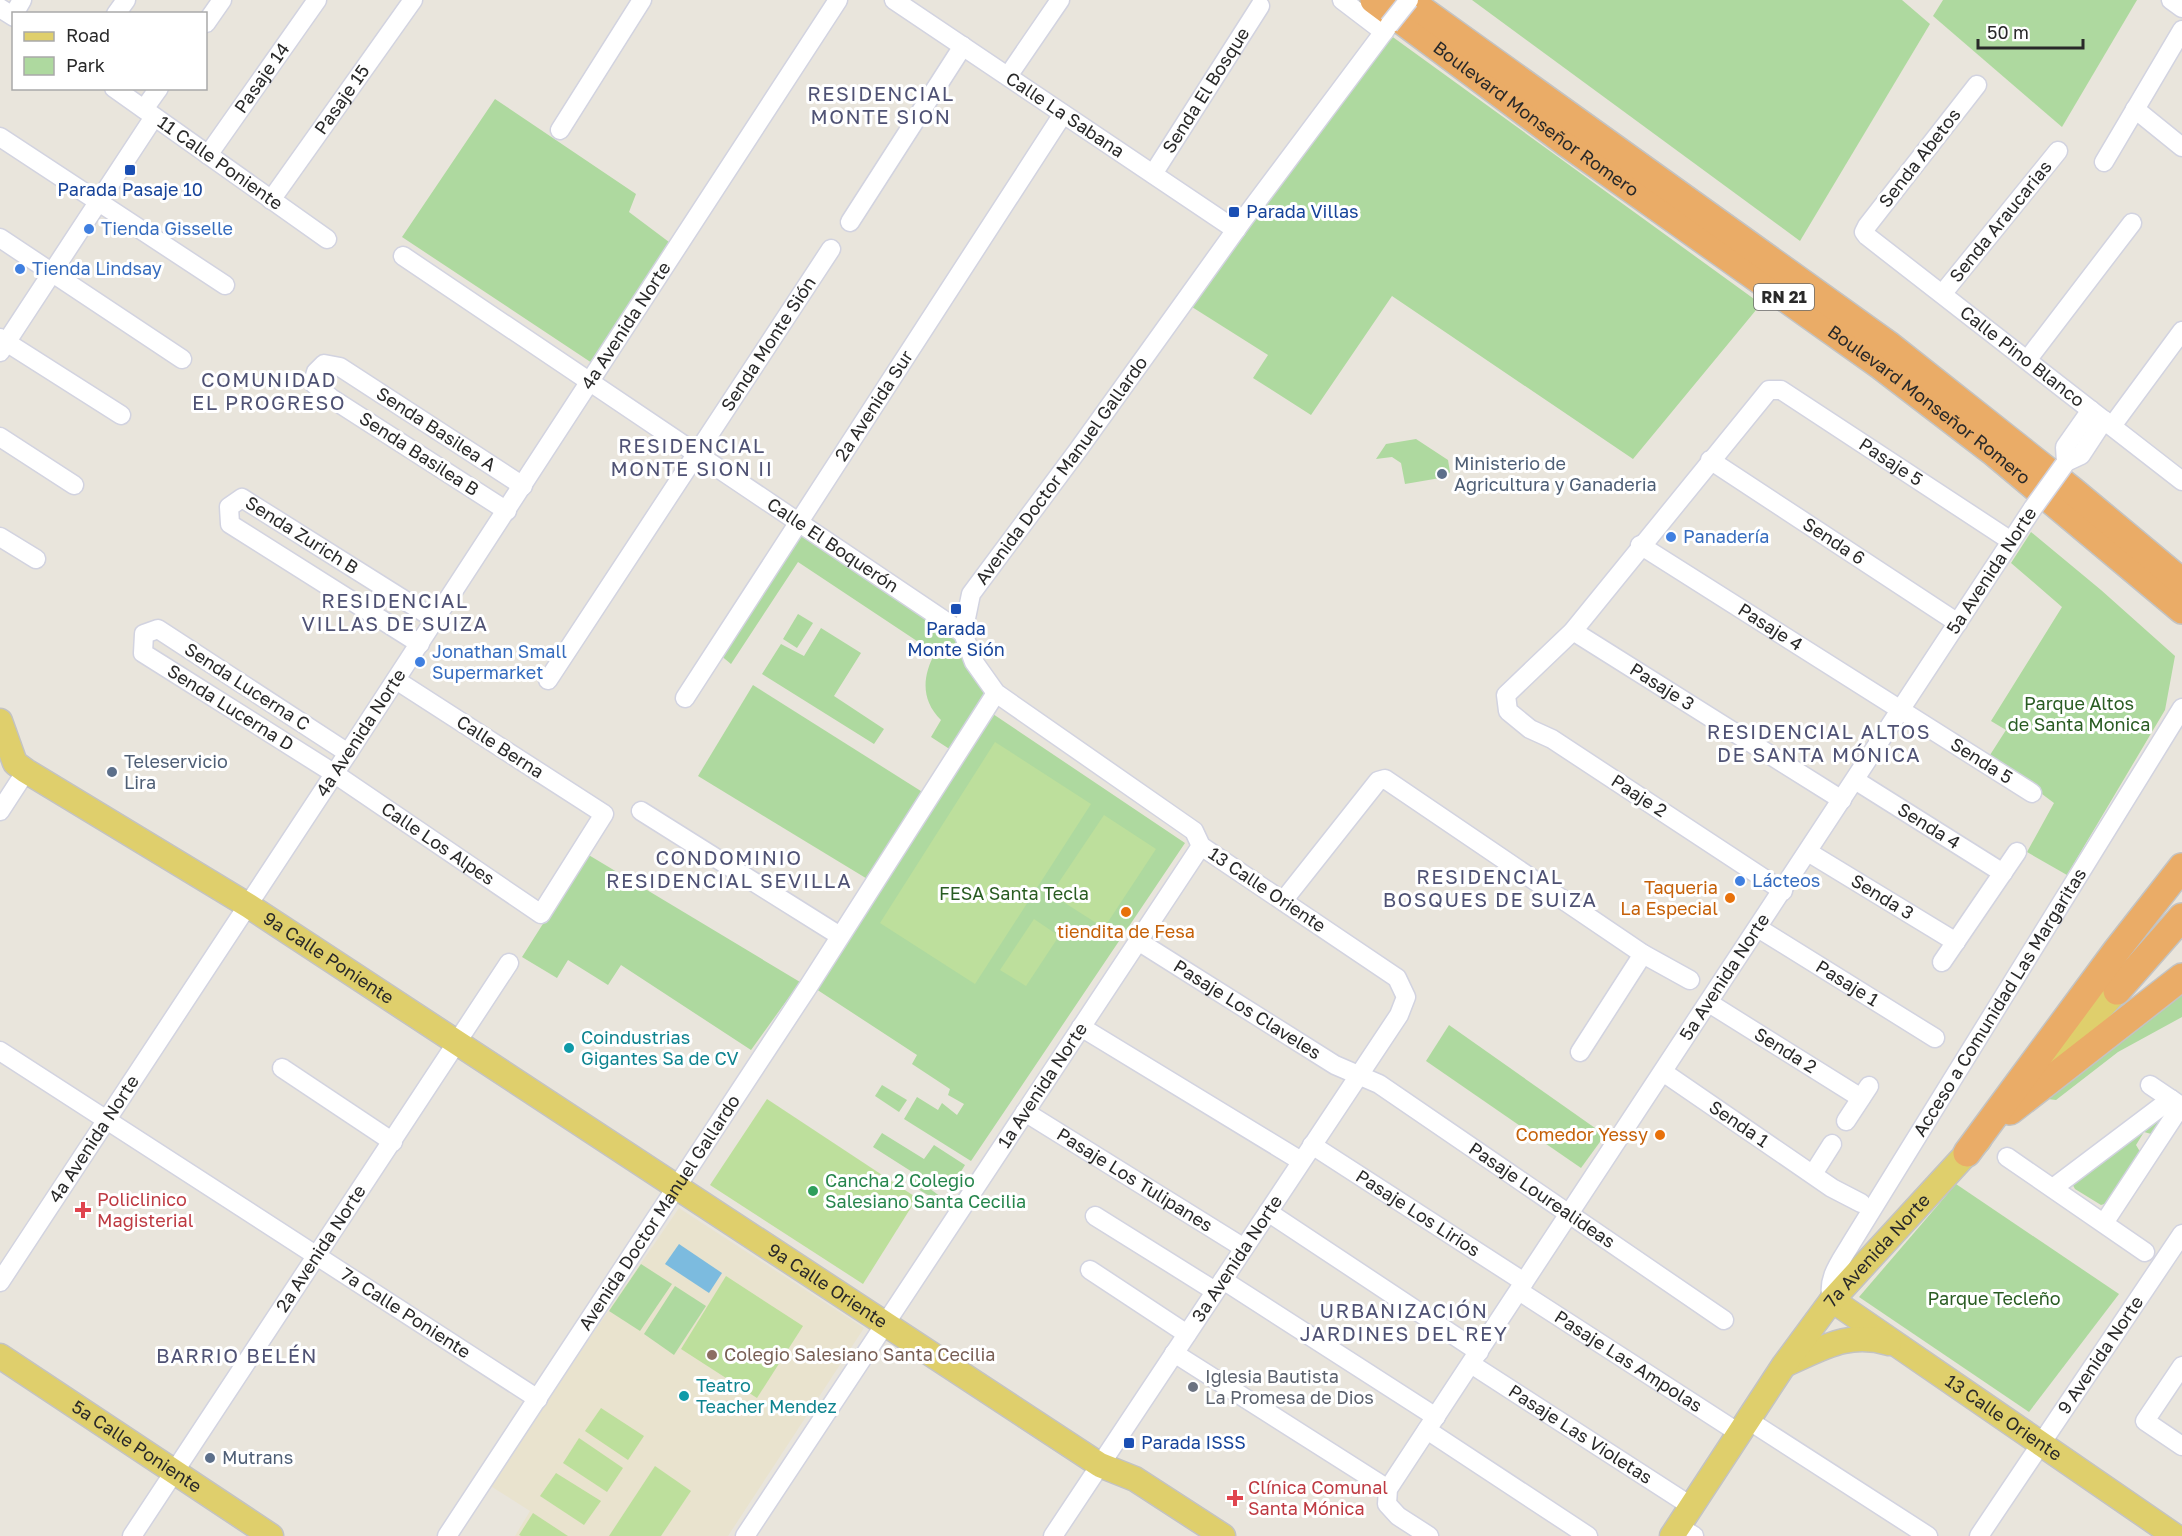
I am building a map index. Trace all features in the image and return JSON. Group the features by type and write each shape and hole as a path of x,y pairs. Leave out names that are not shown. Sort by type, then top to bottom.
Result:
{"highway":[{"name":"Boulevard Monseñor Romero","path":"1374,0 1565,142 1881,366 1992,451 2182,610"},
{"name":"Boulevard Monseñor Romero","path":"1408,0 1890,346 2046,468 2182,582"},
{"path":"2141,574 2182,621"},
{"path":"1967,1153 2117,950 2182,867"},
{"path":"2117,991 2182,917"},
{"path":"2117,991 2182,940"},
{"path":"1998,1120 2182,976"}],"main road":[{"name":"9a Calle Poniente","path":"0,721 15,763 249,906 675,1187"},
{"name":"7a Avenida Norte","path":"1681,1533 1691,1506 1784,1365 1832,1300 2117,991"},
{"name":"9a Calle Oriente","path":"675,1187 883,1325 1101,1465 1135,1479 1223,1536"},
{"name":"13 Calle Oriente","path":"1832,1300 1904,1347 2175,1536"},
{"path":"1784,1365 1842,1339 1856,1337 1875,1339 1904,1347"},
{"name":"5a Calle Poniente","path":"0,1356 271,1536"},
{"name":"9a Calle Oriente","path":"1101,1465 1127,1491 1194,1536"}],"street":[{"path":"13,12 22,0"},
{"path":"207,22 222,0"},
{"name":"Pasaje 14","path":"208,155 317,0"},
{"name":"Pasaje 15","path":"272,200 413,0"},
{"path":"560,130 642,0"},
{"name":"4a Avenida Norte","path":"0,1282 436,620 838,0"},
{"name":"Calle La Sabana","path":"894,0 1236,230"},
{"path":"1008,76 1060,0"},
{"path":"1342,0 1387,29"},
{"name":"Avenida Doctor Manuel Gallardo","path":"963,633 971,594 1236,230 1408,0"},
{"path":"2171,0 2182,8"},
{"name":"Senda El Bosque","path":"1153,174 1260,6"},
{"path":"2104,162 2182,30"},
{"path":"850,222 963,46"},
{"name":"Senda Abetos","path":"1864,232 1977,85"},
{"name":"11 Calle Poniente","path":"117,90 327,239"},
{"path":"121,415 2,344 98,203 149,113 158,90"},
{"path":"2135,109 2182,147"},
{"name":"2a Avenida Sur","path":"685,698 1063,114"},
{"path":"0,137 225,285"},
{"name":"Senda Araucarias","path":"1943,293 2058,151"},
{"path":"2028,359 2132,223"},
{"name":"Calle Pino Blanco","path":"1864,232 1866,236 1943,293 2182,481"},
{"path":"0,238 182,359"},
{"name":"Senda Monte Sión","path":"548,680 831,249"},
{"name":"Calle El Boquerón","path":"403,256 963,633"},
{"name":"5a Avenida Norte","path":"1388,1490 2011,541 2065,464 2065,447 2103,419 2182,331"},
{"name":"Senda Basilea A","path":"315,372 324,364 340,368 523,486"},
{"name":"Senda Basilea B","path":"315,372 313,383 331,398 507,511"},
{"name":"Pasaje 5","path":"1710,460 1770,390 1781,390 2011,541"},
{"path":"0,437 74,484"},
{"path":"1573,631 1710,460"},
{"name":"Senda 6","path":"1710,460 1958,623"},
{"name":"Senda Zurich B","path":"420,644 230,524 229,507 242,498 436,620"},
{"path":"0,537 36,559"},
{"name":"Pasaje 4","path":"1640,546 1900,711"},
{"name":"Senda Lucerna C","path":"144,634 158,629 348,753"},
{"name":"Paaje 2","path":"1573,631 1506,695 1508,711 1530,729 1552,739 1783,891"},
{"name":"Pasaje 3","path":"1573,631 1842,800"},
{"path":"963,633 974,662 996,693"},
{"name":"Senda Lucerna D","path":"144,634 144,653 335,774"},
{"name":"Calle Berna","path":"396,680 604,814 541,914"},
{"name":"Avenida Doctor Manuel Gallardo","path":"447,1536 840,936 996,693"},
{"name":"13 Calle Oriente","path":"996,693 1194,831 1201,846 1397,978"},
{"name":"Acceso a Comunidad Las Margaritas","path":"1832,1300 1828,1287 1831,1278 1852,1242 2182,708"},
{"name":"Senda 5","path":"1900,711 2032,793"},
{"path":"0,811 27,771"},
{"name":"Calle Los Alpes","path":"335,774 541,914"},
{"path":"1283,901 1378,781 1385,779 1643,954 1690,980"},
{"name":"Senda 4","path":"1855,780 2003,873"},
{"path":"641,811 840,936"},
{"name":"1a Avenida Norte","path":"748,1535 883,1325 1201,846"},
{"name":"Senda 3","path":"1808,852 1956,942"},
{"path":"1942,962 2017,852"},
{"name":"Pasaje 1","path":"1758,928 1935,1038"},
{"name":"Pasaje Los Claveles","path":"1138,941 1335,1065 1358,1074"},
{"path":"1580,1052 1643,954"},
{"name":"2a Avenida Norte","path":"132,1536 458,1044 509,963"},
{"name":"3a Avenida Norte","path":"1053,1536 1399,1015 1406,998 1397,978"},
{"name":"Senda 2","path":"1709,1003 1865,1092 1846,1122"},
{"path":"1081,1027 1301,1161"},
{"name":"7a Calle Poniente","path":"0,1051 538,1399"},
{"path":"282,1068 393,1142"},
{"name":"Senda 1","path":"1664,1072 1832,1188 1861,1203"},
{"name":"Pasaje Lourealideas","path":"1358,1074 1379,1084 1724,1320"},
{"path":"2150,1085 2178,1104"},
{"path":"2053,1188 2178,1104"},
{"path":"2104,1223 2178,1104"},
{"name":"Pasaje Los Tulipanes","path":"1025,1112 1244,1248"},
{"path":"1814,1174 1832,1144"},
{"name":"Pasaje Los Lirios","path":"1312,1145 1522,1286"},
{"path":"2007,1157 2145,1252"},
{"name":"Pasaje Las Violetas","path":"1268,1212 1691,1506"},
{"path":"1095,1216 1219,1285 1431,1423 1588,1536"},
{"name":"9 Avenida Norte","path":"1979,1536 2040,1442 2180,1243"},
{"path":"1090,1270 1187,1334"},
{"name":"Pasaje Las Ampolas","path":"1522,1286 1744,1426"},
{"path":"1174,1353 1388,1490 1387,1504 1398,1516 1429,1536"},
{"path":"2182,1366 2145,1421 2182,1446"},
{"path":"1744,1426 1929,1536"}],"shaded area":[{"name":"Colegio Salesiano Santa Cecilia","path":"679,1208 864,1328 728,1536 515,1536 530,1511 489,1485"}],"green space":[{"path":"1472,0 1902,0 1930,24 1800,241"},
{"path":"1943,0 2137,0 2062,127 1933,16"},
{"path":"1390,35 1761,304 1633,459 1392,296 1311,415 1253,378 1268,355 1192,307"},
{"path":"495,99 636,194 629,212 669,242 592,363 402,237"},
{"path":"1416,439 1448,460 1450,472 1446,477 1405,484 1401,463 1392,457 1376,459 1386,444"},
{"path":"801,529 956,635 966,668 987,697 951,750 931,737 941,720 930,704 926,688 928,671 935,653 798,562 731,664 719,654"},
{"name":"Parque Altos de Santa Monica","path":"2031,532 2175,656 2165,710 2067,875 2027,852 2054,803 1990,755 2006,730 1991,721 2062,607 2011,563"},
{"path":"798,614 813,623 797,648 783,639"},
{"path":"821,628 861,653 834,696 884,729 874,744 762,674 781,644 804,656"},
{"path":"753,685 924,793 869,880 698,776"},
{"name":"FESA Santa Tecla","path":"993,714 1185,843 971,1161 904,1119 917,1097 938,1110 942,1103 957,1115 964,1104 948,1095 950,1089 912,1064 917,1055 816,989"},
{"path":"995,742 1091,804 975,984 880,923"},
{"path":"1104,815 1156,849 1104,928 1051,894"},
{"path":"587,854 800,982 751,1050 621,965 608,985 568,960 557,978 522,957"},
{"path":"1034,919 1059,936 1026,986 1000,970"},
{"path":"2182,988 2182,1017 2118,1052 2056,1100 2039,1098"},
{"path":"1449,1025 1605,1135 1581,1168 1426,1061"},
{"path":"882,1085 907,1100 899,1112 875,1096"},
{"name":"Cancha 2 Colegio Salesiano Santa Cecilia","path":"767,1099 917,1198 863,1284 710,1185"},
{"path":"2161,1113 2166,1119 2155,1135 2144,1132 2136,1145 2142,1155 2111,1202 2101,1205 2075,1189 2070,1180"},
{"path":"882,1133 924,1159 934,1145 965,1165 954,1183 938,1174 929,1188 945,1200 943,1204 911,1185 917,1175 873,1147"},
{"name":"Parque Tecleño","path":"1956,1184 2119,1294 2029,1412 1859,1297"},
{"path":"641,1264 672,1284 640,1331 609,1311"},
{"path":"726,1276 803,1326 757,1398 681,1349"},
{"path":"675,1286 706,1306 674,1355 644,1334"},
{"path":"601,1408 644,1436 628,1460 585,1431"},
{"path":"579,1438 623,1468 607,1492 563,1463"},
{"path":"655,1466 691,1491 661,1536 609,1536"},
{"path":"556,1473 601,1501 584,1525 540,1496"},
{"path":"533,1513 568,1536 519,1535"}],"water":[{"path":"679,1244 722,1273 709,1293 665,1264"}],"place":[{"name":"Parada Pasaje 10","path":"130,170"},
{"name":"Parada Villas","path":"1234,212"},
{"name":"Tienda Gisselle","path":"89,229"},
{"name":"Tienda Lindsay","path":"20,269"},
{"name":"Ministerio de Agricultura y Ganaderia","path":"1442,474"},
{"name":"Panadería","path":"1671,537"},
{"name":"Parada Monte Sión","path":"956,609"},
{"name":"Jonathan Small Supermarket","path":"420,662"},
{"name":"Teleservicio Lira","path":"112,772"},
{"name":"Lácteos","path":"1740,881"},
{"name":"Taqueria La Especial","path":"1730,898"},
{"name":"tiendita de Fesa","path":"1126,912"},
{"name":"Coindustrias Gigantes Sa de CV","path":"569,1048"},
{"name":"Comedor Yessy","path":"1660,1135"},
{"name":"Cancha 2 Colegio Salesiano Santa Cecilia","path":"813,1191"},
{"name":"Policlinico Magisterial","path":"83,1210"},
{"name":"Colegio Salesiano Santa Cecilia","path":"712,1355"},
{"name":"Iglesia Bautista La Promesa de Dios","path":"1193,1387"},
{"name":"Teatro Teacher Mendez","path":"684,1396"},
{"name":"Parada ISSS","path":"1129,1443"},
{"name":"Mutrans","path":"210,1458"},
{"name":"Clínica Comunal Santa Mónica","path":"1235,1498"}],"district":[{"name":"RESIDENCIAL MONTE SION","path":"881,106"},
{"name":"COMUNIDAD EL PROGRESO","path":"269,392"},
{"name":"RESIDENCIAL MONTE SION II","path":"692,458"},
{"name":"RESIDENCIAL VILLAS DE SUIZA","path":"395,612"},
{"name":"RESIDENCIAL ALTOS DE SANTA MÓNICA","path":"1819,744"},
{"name":"CONDOMINIO RESIDENCIAL SEVILLA","path":"729,870"},
{"name":"RESIDENCIAL BOSQUES DE SUIZA","path":"1490,888"},
{"name":"URBANIZACIÓN JARDINES DEL REY","path":"1404,1322"},
{"name":"BARRIO BELÉN","path":"237,1356"}]}
